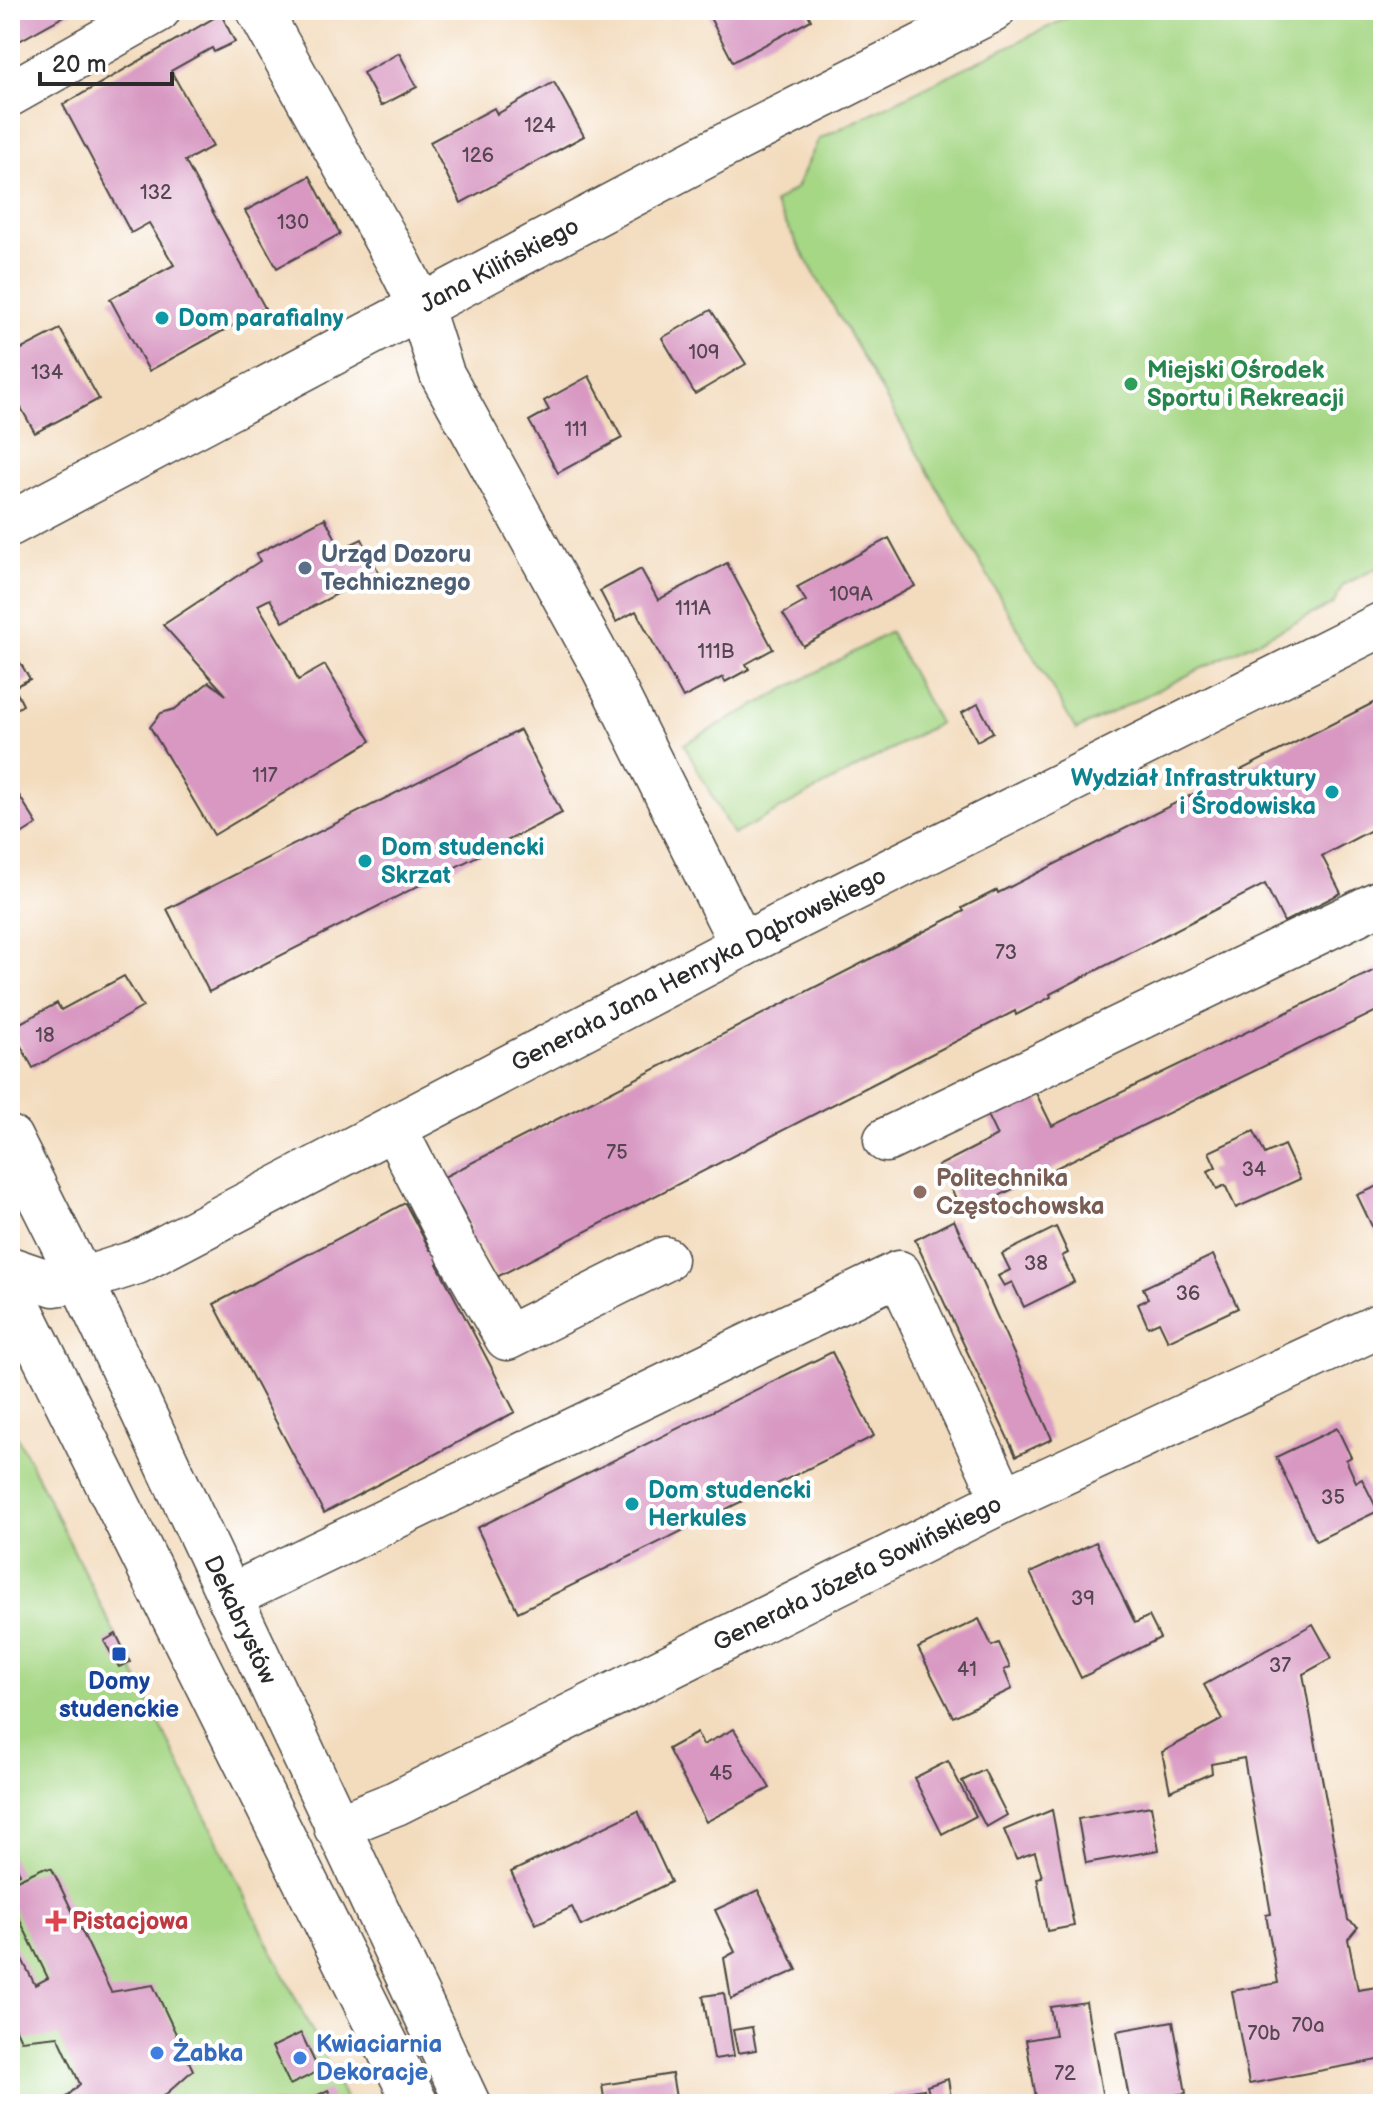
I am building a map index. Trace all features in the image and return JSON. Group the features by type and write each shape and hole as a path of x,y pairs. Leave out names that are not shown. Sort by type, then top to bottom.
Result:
{"street":[{"path":"10,94 158,10"},
{"path":"259,10 420,305 442,374 604,669 742,945"},
{"name":"Jana Kilińskiego","path":"10,524 420,305 993,10"},
{"name":"Generała Jana Henryka Dąbrowskiego","path":"10,1269 54,1284 81,1280 137,1262 742,945 1383,624"},
{"path":"886,1140 1383,901"},
{"path":"394,1128 507,1338 665,1259"},
{"name":"Dekabrystów","path":"10,1138 81,1280 468,2104"},
{"path":"229,1597 899,1273 1004,1500"},
{"path":"10,1288 416,2104"},
{"name":"Generała Józefa Sowińskiego","path":"336,1827 396,1803 1004,1500 1383,1324"}],"green space":[{"name":"Miejski Ośrodek Sportu i Rekreacji","path":"1083,10 1383,10 1383,565 1343,585 1333,604 1076,730 774,203 796,188 819,139"},
{"path":"890,632 939,723 733,835 684,744"},
{"path":"10,1422 348,2104 10,2104"}],"building":[{"path":"10,10 75,10 10,46"},
{"path":"706,10 806,10 811,20 733,62"},
{"path":"221,14 235,42 214,52 212,48 171,71 213,146 185,161 265,308 149,371 110,299 174,265 149,223 131,233 63,105"},
{"path":"399,53 417,87 381,106 363,73"},
{"path":"554,82 584,136 461,203 430,142 494,108 497,114"},
{"path":"310,176 340,234 277,268 245,211"},
{"path":"711,310 746,364 695,394 662,338"},
{"path":"60,329 99,399 35,433 10,388 10,355"},
{"path":"589,376 622,438 558,473 529,421 549,410 544,401"},
{"path":"325,518 341,549 362,539 383,581 361,593 356,584 283,622 270,599 258,605 287,654 298,680 325,665 371,741 214,835 150,727 161,713 175,709 209,682 226,695 163,625 260,561 256,554"},
{"path":"889,538 915,586 803,646 783,614 806,601 797,587"},
{"path":"727,563 773,649 746,664 749,669 725,682 723,677 683,698 636,611 616,622 600,591 641,569 658,600"},
{"path":"10,646 30,679 14,687 23,705 10,713"},
{"path":"1383,698 1383,824 1322,856 1341,893 1284,922 1265,884 1050,994 1051,997 1016,1015 1015,1011 497,1277 478,1242 437,1264 515,1412 324,1513 214,1304 405,1203 430,1250 472,1229 444,1177 964,911 962,908 997,890 998,893"},
{"path":"978,704 993,732 977,741 962,713"},
{"name":"Dom studencki Skrzat","path":"520,730 562,813 209,992 167,909"},
{"path":"10,781 37,824 10,841"},
{"path":"1383,966 1383,1008 964,1213 938,1166 997,1136 987,1115 1035,1091 1052,1126"},
{"path":"124,976 143,1007 33,1068 11,1028 57,1003 61,1010"},
{"path":"1254,1131 1265,1154 1284,1145 1300,1179 1236,1208 1225,1185 1217,1189 1208,1171 1216,1167 1209,1152"},
{"path":"1383,1184 1383,1241 1380,1243 1357,1195"},
{"path":"954,1220 1052,1439 1016,1456 915,1240"},
{"path":"1056,1227 1068,1253 1062,1256 1074,1282 1024,1307 1012,1282 1004,1286 998,1276 1010,1270 1002,1254"},
{"path":"1213,1255 1238,1308 1168,1341 1159,1322 1148,1327 1138,1304 1148,1299 1143,1288"},
{"name":"Dom studencki Herkules","path":"832,1352 874,1436 518,1612 477,1528"},
{"path":"1337,1428 1351,1457 1346,1460 1356,1482 1362,1479 1378,1511 1316,1541 1276,1457"},
{"path":"1096,1542 1135,1623 1149,1616 1160,1638 1081,1678 1030,1573"},
{"path":"979,1619 992,1646 999,1643 1010,1667 1004,1670 1012,1689 953,1717 918,1648"},
{"path":"1313,1624 1332,1658 1303,1674 1348,1920 1358,1927 1348,1939 1358,1990 1383,1986 1383,2059 1249,2084 1232,1991 1278,1983 1266,1915 1271,1914 1244,1758 1211,1764 1212,1773 1170,1791 1162,1752 1223,1719 1204,1685"},
{"path":"116,1634 130,1662 119,1667 104,1641"},
{"path":"734,1729 770,1788 706,1822 668,1749 697,1733 703,1745"},
{"path":"948,1761 976,1816 942,1834 914,1778"},
{"path":"984,1770 1007,1815 986,1827 962,1781"},
{"path":"1151,1806 1159,1850 1086,1863 1078,1819"},
{"path":"1052,1810 1074,1926 1047,1931 1037,1878 1042,1877 1035,1852 1016,1859 1004,1830"},
{"path":"638,1811 671,1882 581,1926 572,1907 536,1924 511,1872"},
{"path":"10,1854 20,1874 10,1879"},
{"path":"43,1868 52,1869 111,1992 153,1985 193,2070 155,2104 59,2104 80,2084 58,2036 21,2040 10,2016 10,1935 35,1985 48,1978 10,1900 10,1883"},
{"path":"1383,1879 1383,1914 1381,1914 1375,1881"},
{"path":"758,1890 797,1970 731,1999 724,1958 735,1952 715,1910"},
{"path":"724,1993 734,2056 714,2059 703,1996"},
{"path":"1086,2002 1104,2104 1037,2104 1026,2040 1055,2035 1050,2007"},
{"path":"1173,2021 1186,2093 1158,2098 1160,2104 1130,2104 1117,2031"},
{"path":"752,2027 756,2050 738,2053 733,2030"},
{"path":"301,2033 319,2071 290,2085 272,2047"},
{"path":"672,2074 677,2104 605,2104 602,2085"},
{"path":"948,2079 952,2104 932,2104 927,2086"},
{"path":"924,2089 927,2104 884,2104 894,2101 893,2094"},
{"path":"328,2090 335,2104 300,2104"}],"place":[{"name":"Dom parafialny","path":"162,318"},
{"name":"Miejski Ośrodek Sportu i Rekreacji","path":"1131,384"},
{"name":"Urząd Dozoru Technicznego","path":"305,568"},
{"name":"Wydział Infrastruktury i Środowiska","path":"1332,792"},
{"name":"Dom studencki Skrzat","path":"365,861"},
{"name":"Politechnika Częstochowska","path":"920,1192"},
{"name":"Dom studencki Herkules","path":"632,1504"},
{"name":"Domy studenckie","path":"119,1654"},
{"name":"Pistacjowa","path":"56,1921"},
{"name":"Żabka","path":"157,2053"},
{"name":"Kwiaciarnia Dekoracje","path":"300,2058"}]}
